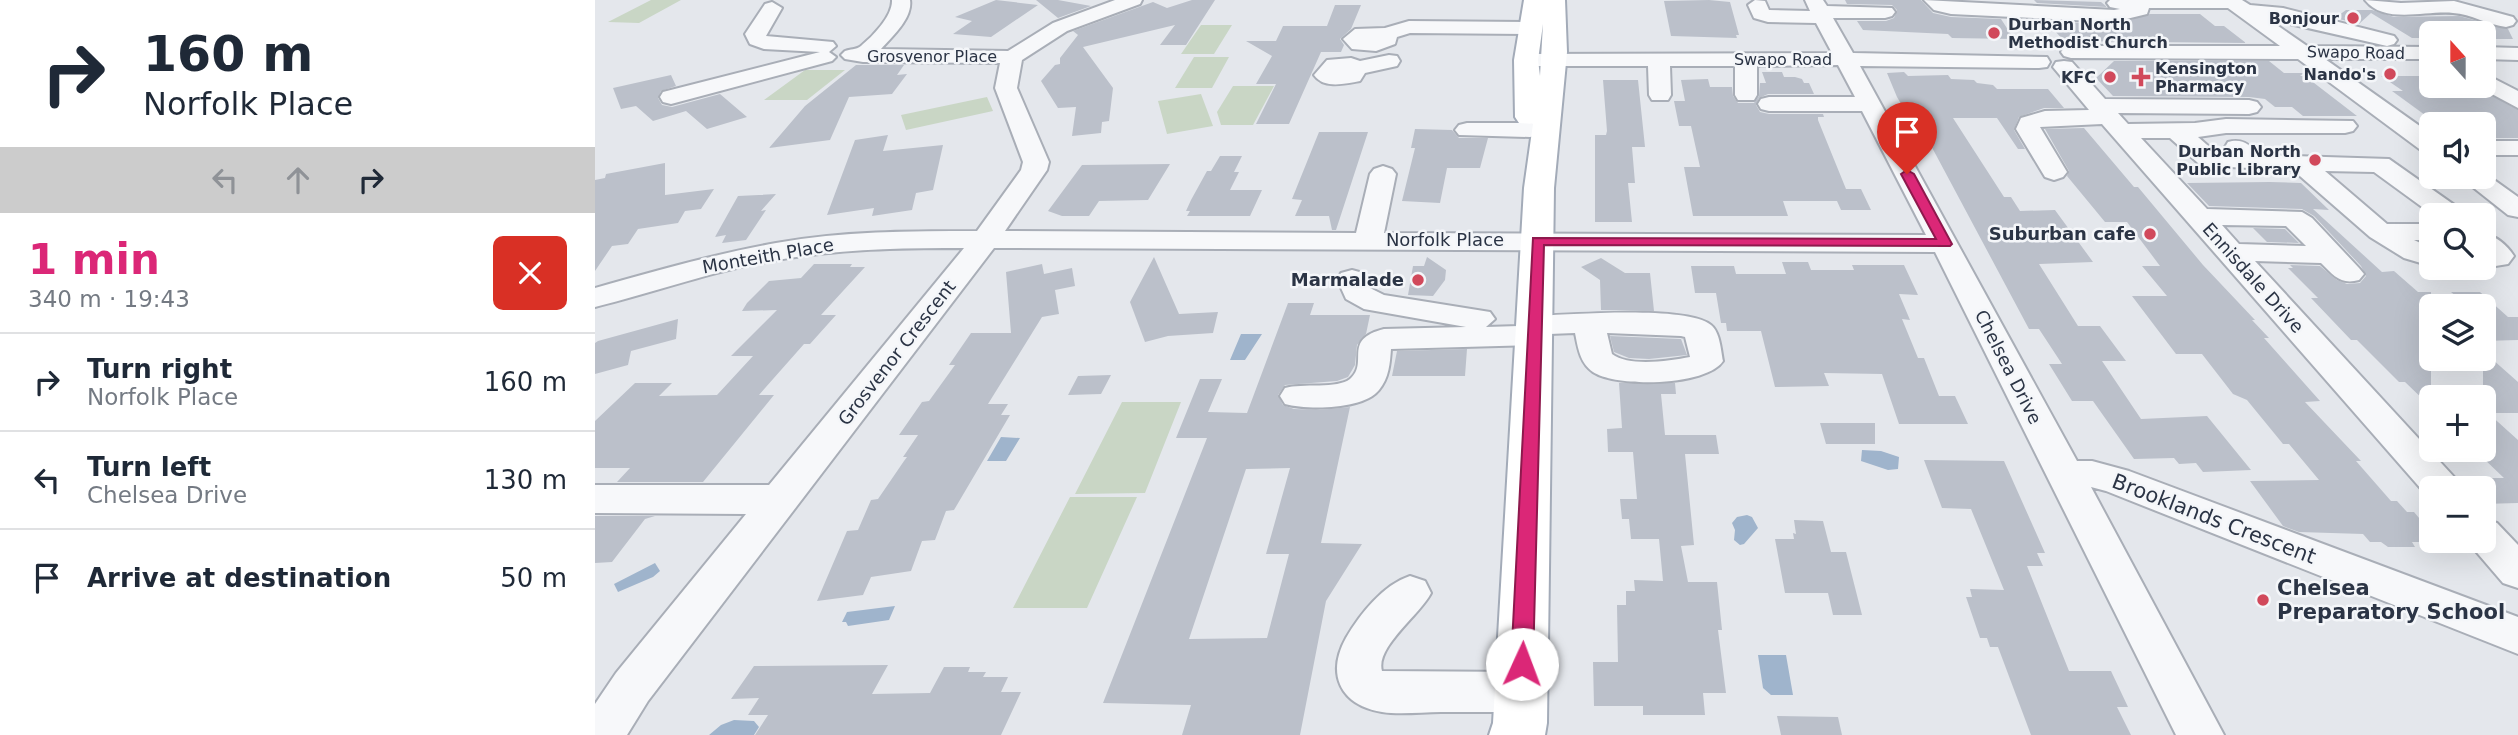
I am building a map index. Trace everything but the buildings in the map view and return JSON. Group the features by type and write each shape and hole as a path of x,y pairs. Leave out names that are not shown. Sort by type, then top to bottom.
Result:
{"main road":[{"path":"1535,0 1528,47 1530,130 1539,188"},
{"path":"1520,721 1539,188 1554,56 1554,0"}],"street":[{"path":"671,97 845,55 892,23 902,7 901,0"},
{"path":"1012,57 1060,27 1133,0"},
{"path":"1933,0 1951,9 2002,4 2114,16 2140,10"},
{"path":"2002,4 2040,9 2080,8 2074,0"},
{"path":"2105,0 2111,3 2237,4 2364,33 2419,53"},
{"path":"2468,0 2510,20"},
{"name":"Ennisdale Drive","path":"2002,4 2050,51 2431,476"},
{"path":"2237,4 2419,137"},
{"path":"1758,5 1762,14 1768,16 1807,18 1885,12"},
{"path":"772,8 755,34 757,40 770,44 823,46 845,55"},
{"path":"2379,8 2457,8 2490,20 2510,20"},
{"path":"2379,8 2428,21"},
{"name":"Chelsea Drive","path":"1807,18 1844,56 1945,244 2200,735"},
{"name":"Swapo Road","path":"1356,68 1392,59 1400,41 1387,35 1414,20 1528,47 1554,56 1746,60 2050,51 2227,52 2307,56"},
{"path":"2227,52 2215,43 2246,41 2225,23 2267,27"},
{"name":"Swapo Road","path":"2050,51 2307,56 2419,55"},
{"path":"2496,54 2518,54"},
{"name":"Grosvenor Place","path":"845,55 1012,57"},
{"name":"Swapo Road","path":"1554,56 1844,56"},
{"path":"2496,56 2518,61"},
{"name":"Grosvenor Crescent","path":"601,735 632,687 986,239 1034,170 1036,162 1006,88 1012,57"},
{"path":"1659,60 1660,95"},
{"path":"1746,60 1746,95"},
{"path":"2496,88 2518,101"},
{"path":"1769,104 1833,114 1870,104"},
{"path":"2054,172 2028,129 2029,123 2045,118 2109,118 2263,107"},
{"path":"2109,118 2176,131 2218,127 2345,126"},
{"path":"2218,127 2253,162"},
{"path":"1467,130 1530,130"},
{"path":"2176,131 2204,156"},
{"path":"2496,148 2518,148"},
{"path":"2143,155 2204,156 2217,160 2253,162 2380,164 2433,203"},
{"path":"2300,163 2401,247 2419,253"},
{"path":"1368,240 1383,174"},
{"path":"2490,189 2518,209"},
{"path":"2197,217 2292,218 2302,223 2339,264 2229,252"},
{"path":"2382,232 2419,232"},
{"name":"Monteith Place","path":"595,298 679,273 799,246 885,239 986,239"},
{"name":"Norfolk Place","path":"986,239 1945,244"},
{"path":"1352,279 1357,293 1375,302 1461,319 1534,326"},
{"path":"1297,396 1343,393 1360,388 1370,376 1376,343 1384,339 1534,326 1589,325"},
{"name":"Brooklands Crescent","path":"2063,474 2092,474 2116,480 2518,636"},
{"path":"595,499 780,499"},
{"path":"2496,548 2518,572"},
{"path":"1410,593 1371,636 1360,653 1359,671 1364,684 1382,692 1520,721"}],"green space":[{"path":"651,0 681,0 639,23 608,22"},
{"path":"1201,25 1232,25 1214,54 1181,54"},
{"path":"1194,57 1229,57 1212,88 1175,88"},
{"path":"805,70 845,70 807,100 764,100"},
{"path":"1233,86 1274,86 1253,125 1221,125 1217,112"},
{"path":"1201,94 1213,126 1167,134 1158,101"},
{"path":"987,97 993,111 906,130 901,115"},
{"path":"1122,402 1181,402 1145,493 1075,494"},
{"path":"1070,497 1137,497 1087,608 1013,608"}],"water":[{"path":"1241,334 1262,334 1245,360 1230,360"},
{"path":"1001,437 1020,438 1006,461 987,461"},
{"path":"1862,450 1881,451 1899,457 1898,469 1888,470 1861,461"},
{"path":"1737,517 1752,517 1758,528 1740,545 1734,540 1735,530 1732,523"},
{"path":"655,563 660,571 653,577 618,592 614,584"},
{"path":"895,606 889,620 848,626 846,622 842,622 847,612"},
{"path":"1758,655 1786,655 1793,695 1771,695 1763,688"},
{"path":"734,720 754,721 759,727 754,735 709,735 721,725"}],"place":[{"name":"Bonjour","path":"2353,18"},
{"name":"Durban North Methodist Church","path":"1994,33"},
{"name":"Nando's","path":"2390,74"},
{"name":"KFC","path":"2110,77"},
{"name":"Kensington Pharmacy","path":"2141,77"},
{"name":"Durban North Public Library","path":"2315,160"},
{"name":"Suburban cafe","path":"2150,234"},
{"name":"Marmalade","path":"1418,280"},
{"name":"Chelsea Preparatory School","path":"2263,600"}],"route":[{"path":"1522,664 1538,240 1945,244 1907,174"}]}
